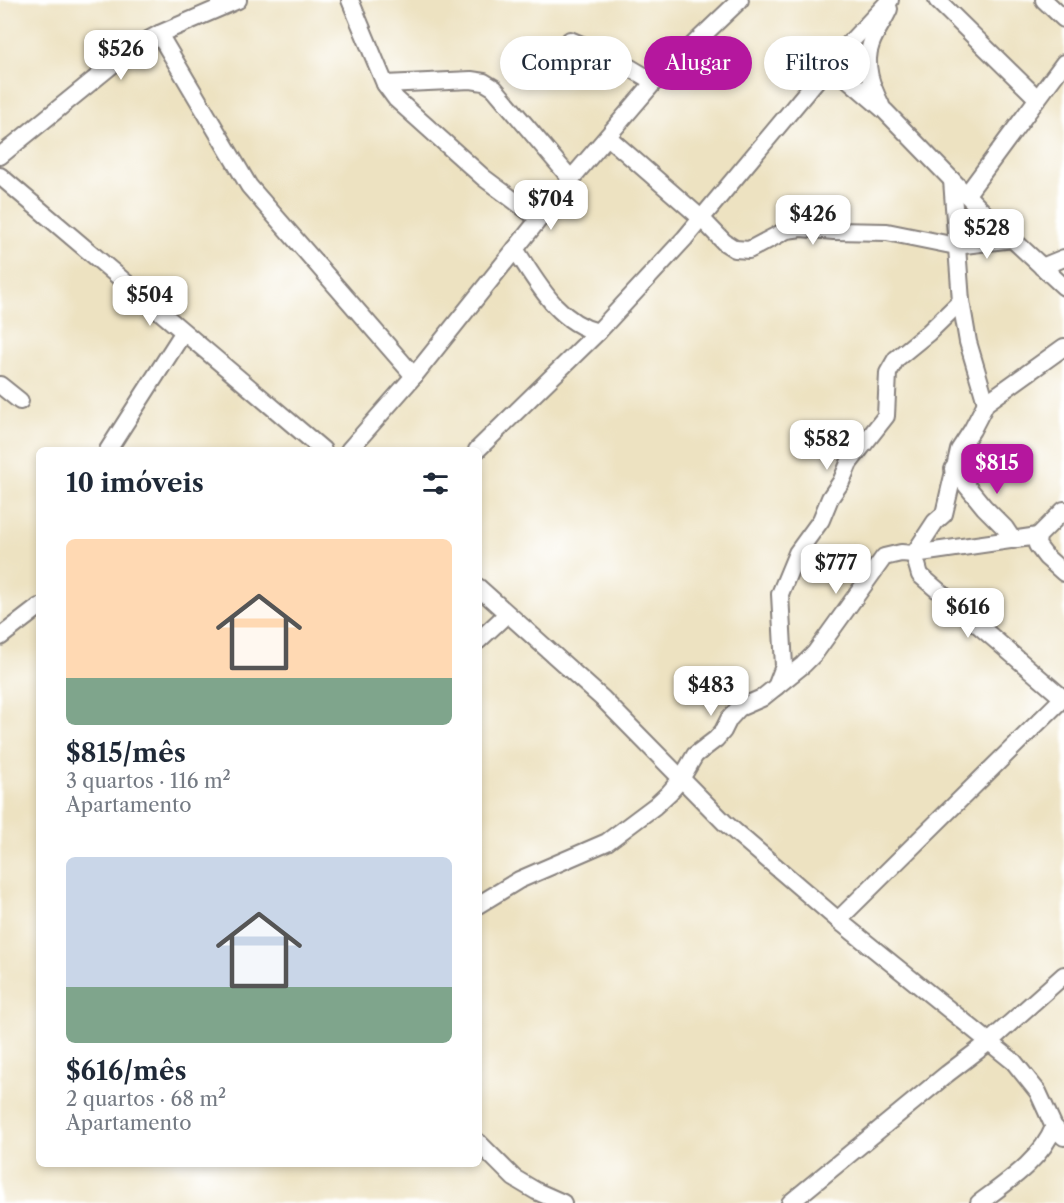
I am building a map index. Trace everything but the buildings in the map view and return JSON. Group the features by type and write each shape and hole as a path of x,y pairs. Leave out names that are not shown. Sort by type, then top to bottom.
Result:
{"street":[{"path":"0,156 133,48 159,34 238,0"},
{"path":"350,0 385,84 396,99 484,178 539,219"},
{"path":"702,36 740,0"},
{"path":"857,36 892,0"},
{"path":"885,111 872,88 868,62 871,44 892,0"},
{"path":"937,0 1037,98"},
{"path":"1044,0 1064,19"},
{"path":"159,34 249,186 414,376"},
{"path":"967,194 1064,63"},
{"path":"385,84 471,80 484,82 494,88 571,178"},
{"path":"352,447 414,376 571,178 647,90"},
{"path":"480,447 598,332 702,219 809,90"},
{"path":"860,90 885,111 1013,240 1064,287"},
{"path":"608,137 702,219 724,242 735,249 749,250 787,230 801,228 887,232 956,246 1013,240"},
{"path":"0,176 316,447"},
{"path":"952,180 961,301 968,342 986,403"},
{"path":"515,249 549,299 565,316 585,328 598,332"},
{"path":"1042,267 1064,258"},
{"path":"775,688 784,666 780,594 797,552 821,520 849,463 886,416 888,374 897,359 961,301"},
{"path":"110,447 183,333"},
{"path":"838,920 1064,698 920,575 914,554 935,522 944,514 959,450 986,403 1064,347"},
{"path":"0,385 21,401"},
{"path":"953,469 1013,540"},
{"path":"482,903 519,880 607,842 656,806 681,779 695,755 716,739 739,708 762,698 815,653 884,557 1038,536 1064,510"},
{"path":"1038,536 1037,545 1046,557 1064,573"},
{"path":"482,591 603,699 725,823 838,920 1014,1062 1038,1092 1059,1132 996,1198 979,1203"},
{"path":"0,637 36,609"},
{"path":"482,637 507,614"},
{"path":"790,1203 946,1074 989,1042 1064,975"},
{"path":"482,1146 514,1178 563,1203"}]}
